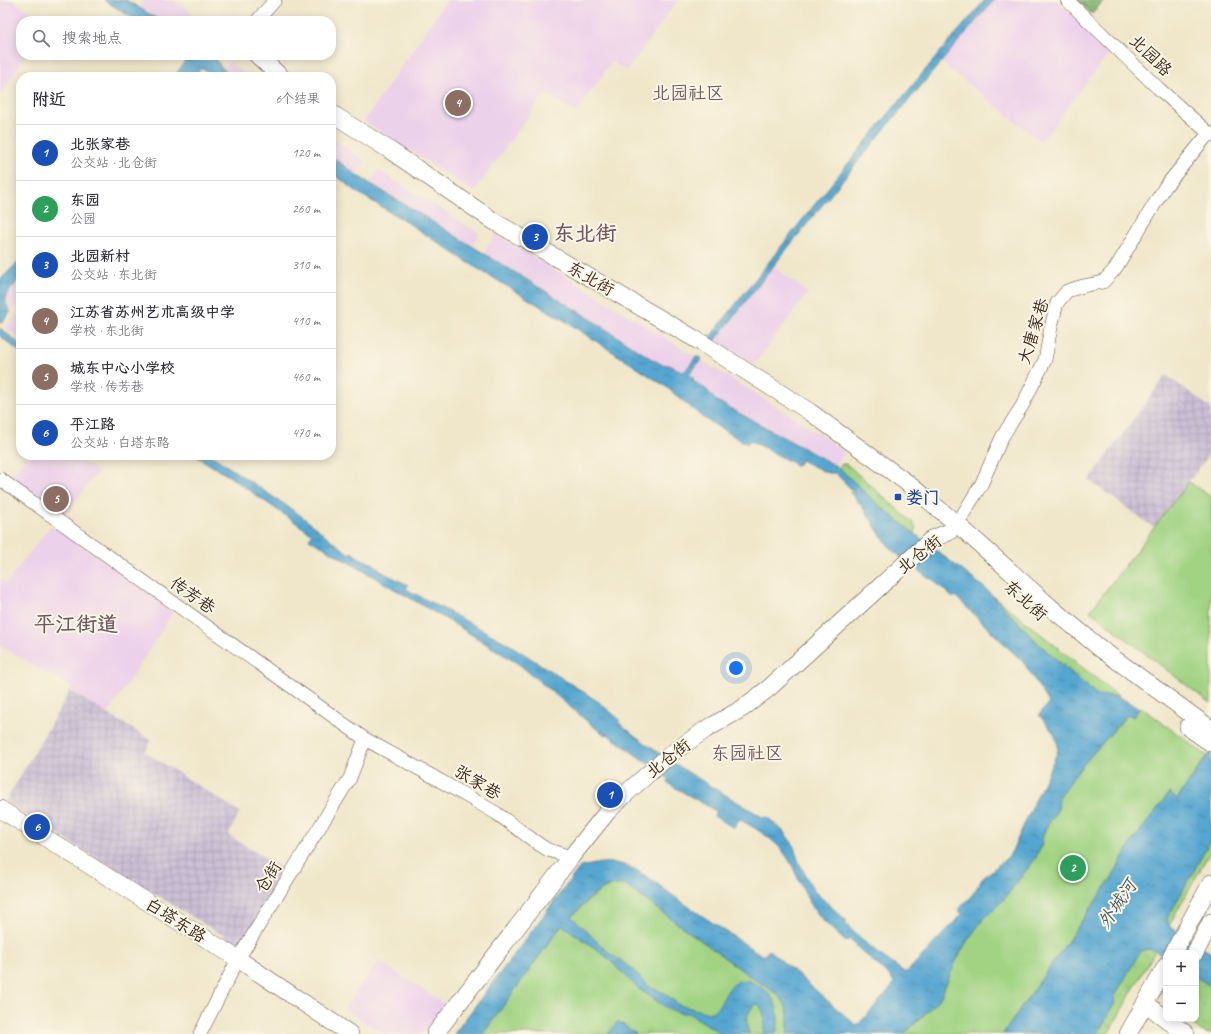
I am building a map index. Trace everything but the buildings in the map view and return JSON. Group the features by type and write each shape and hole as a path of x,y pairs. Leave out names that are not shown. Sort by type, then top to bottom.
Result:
{"main road":[{"path":"262,60 276,72"},
{"name":"东北街","path":"336,116 388,149 495,222 702,343 775,388 810,412 852,443 890,479 953,528 1111,671 1211,743"},
{"name":"北仓街","path":"435,1034 608,811 671,754 705,730 743,708 769,688 932,539 953,528"},
{"name":"东北街","path":"1034,600 1211,729"},
{"name":"白塔东路","path":"0,809 238,959 350,1034"},
{"path":"1175,950 1211,883"},
{"path":"1196,950 1211,922"},
{"path":"1128,1034 1163,970"},
{"path":"1145,1003 1163,1010"},
{"path":"1128,1034 1163,1010"},
{"path":"1174,1022 1186,1034"}],"street":[{"path":"262,16 276,0"},
{"name":"北园路","path":"1067,0 1158,88 1210,134"},
{"name":"大唐家巷","path":"953,528 981,485 1002,437 1022,406 1045,360 1057,303 1067,291 1104,282 1165,187 1210,134"},
{"name":"传芳巷","path":"0,479 365,739"},
{"name":"张家巷","path":"365,739 496,814 548,850 571,857"},
{"name":"仓街","path":"200,1034 238,959 350,778 365,739"}],"shaded area":[{"path":"0,0 11,0 38,16 16,16 16,60 22,60 0,97"},
{"path":"144,0 172,0 186,8 193,16 154,16 140,8"},
{"path":"447,0 678,0 627,71 612,62 576,112 545,93 474,192 364,121"},
{"path":"994,0 1057,0 1109,53 1041,142 941,62"},
{"path":"229,62 242,72 227,72 223,69"},
{"path":"336,141 365,161 356,174 336,160"},
{"path":"378,170 479,233 473,246 370,183"},
{"path":"496,234 696,357 684,372 669,365 661,364 650,358 484,252"},
{"path":"773,266 808,293 755,364 716,341"},
{"path":"16,283 16,306 11,312 6,304 6,295"},
{"path":"16,316 16,336 5,328"},
{"path":"701,360 820,434 844,452 836,465 715,400 707,390 693,381 689,375"},
{"path":"1166,375 1211,408 1211,452 1154,528 1089,480"},
{"path":"24,460 84,460 98,472 62,518 8,479"},
{"path":"51,525 176,608 108,714 70,691 72,687 2,647 0,649 0,578 6,583"},
{"path":"70,691 151,740 145,752 240,812 228,835 289,873 245,949 5,802"},
{"path":"378,961 445,1004 422,1034 384,1034 344,1009"}],"green space":[{"path":"1077,0 1104,0 1092,14"},
{"path":"842,464 846,464 850,467 913,523 916,528 915,534 882,508 839,468"},
{"path":"1189,482 1211,497 1211,704 1090,611"},
{"path":"992,595 1122,699 1108,696 1099,697 1040,645"},
{"path":"1141,707 1207,756 1177,799 1169,793 1132,842 1111,879 1003,1034 904,1034 941,996 956,961 967,941 981,922 1005,898 1035,859 1041,847 1043,835 1047,826 1058,809 1059,797 1082,766 1128,714 1133,717"},
{"path":"1211,840 1211,850 1169,926 1167,919"},
{"path":"619,884 625,885 751,977 845,1034 483,1034 562,924 602,890"},
{"path":"1146,949 1152,949 1155,951 1108,1034 1098,1034 1114,1005 1115,996 1139,953"},
{"path":"1199,979 1211,986 1211,1034 1202,1031 1191,1022 1199,1022"}],"water":[{"path":"104,0 126,0 153,16 129,16"},
{"path":"985,0 994,0 850,171 780,257 712,345 707,341 844,169"},
{"path":"186,60 217,60 221,67 227,72 207,72 204,69 201,69 198,72 178,72"},
{"path":"336,160 358,176 661,364 669,365 684,372 696,357 700,357 701,360 689,375 693,377 693,381 707,390 715,400 838,467 882,508 986,589 1040,645 1099,697 1104,695 1114,696 1125,700 1139,709 1133,717 1128,714 1082,766 1059,797 1058,809 1047,826 1043,835 1041,847 1035,859 1005,898 981,922 967,941 956,961 941,996 904,1034 787,1034 788,1022 785,1004 776,993 751,977 625,885 617,885 595,894 572,917 609,953 630,967 650,987 664,993 679,1005 709,1013 718,1007 733,984 738,981 743,980 752,982 763,988 773,999 778,1012 778,1026 776,1034 763,1034 764,1014 758,1004 754,1005 748,1015 747,1026 750,1034 721,1034 688,1013 680,1013 665,1007 639,989 602,953 562,925 483,1034 454,1034 580,867 602,863 616,863 625,865 642,873 689,907 763,956 769,950 857,1026 894,983 889,975 849,939 846,942 821,918 807,897 789,860 779,847 767,836 739,819 734,828 714,816 716,811 667,783 669,779 607,734 605,735 594,727 520,665 456,625 309,539 312,534 230,477 202,460 218,460 300,515 349,554 351,552 359,558 374,564 384,573 408,585 406,589 507,643 599,702 620,720 618,722 653,749 764,818 766,816 783,831 793,844 799,863 814,891 847,921 845,924 879,954 904,972 907,972 962,914 958,910 972,895 983,878 1008,857 1058,748 1053,732 1039,715 1049,703 1024,663 955,596 953,598 932,579 928,578 905,561 889,546 865,510 850,493 852,490 835,473 827,473 801,460 798,466 750,440 747,444 702,417 665,386 565,321 475,267 402,219 360,194 336,176"},
{"path":"16,264 16,283 6,295 6,304 11,312 0,324 0,280"},
{"path":"0,328 16,341 16,349 0,336"},
{"name":"外城河","path":"1211,751 1211,840 1167,919 1169,926 1211,953 1211,986 1199,979 1199,950 1163,950 1163,956 1148,949 1141,951 1138,955 1115,996 1114,1005 1098,1034 1003,1034 1111,879 1132,842 1169,793 1177,799"},
{"path":"618,1021 636,1034 608,1034"}],"place":[{"name":"江苏省苏州艺术高级中学","path":"458,103"},
{"name":"北园新村","path":"535,237"},
{"name":"娄门","path":"898,497"},
{"name":"城东中心小学校","path":"56,499"},
{"name":"北张家巷","path":"610,795"},
{"name":"平江路","path":"37,827"},
{"name":"东园","path":"1073,868"}],"district":[{"name":"北园社区","path":"688,93"},
{"name":"东北街","path":"585,233"},
{"name":"平江街道","path":"76,624"},
{"name":"东园社区","path":"747,753"}]}
